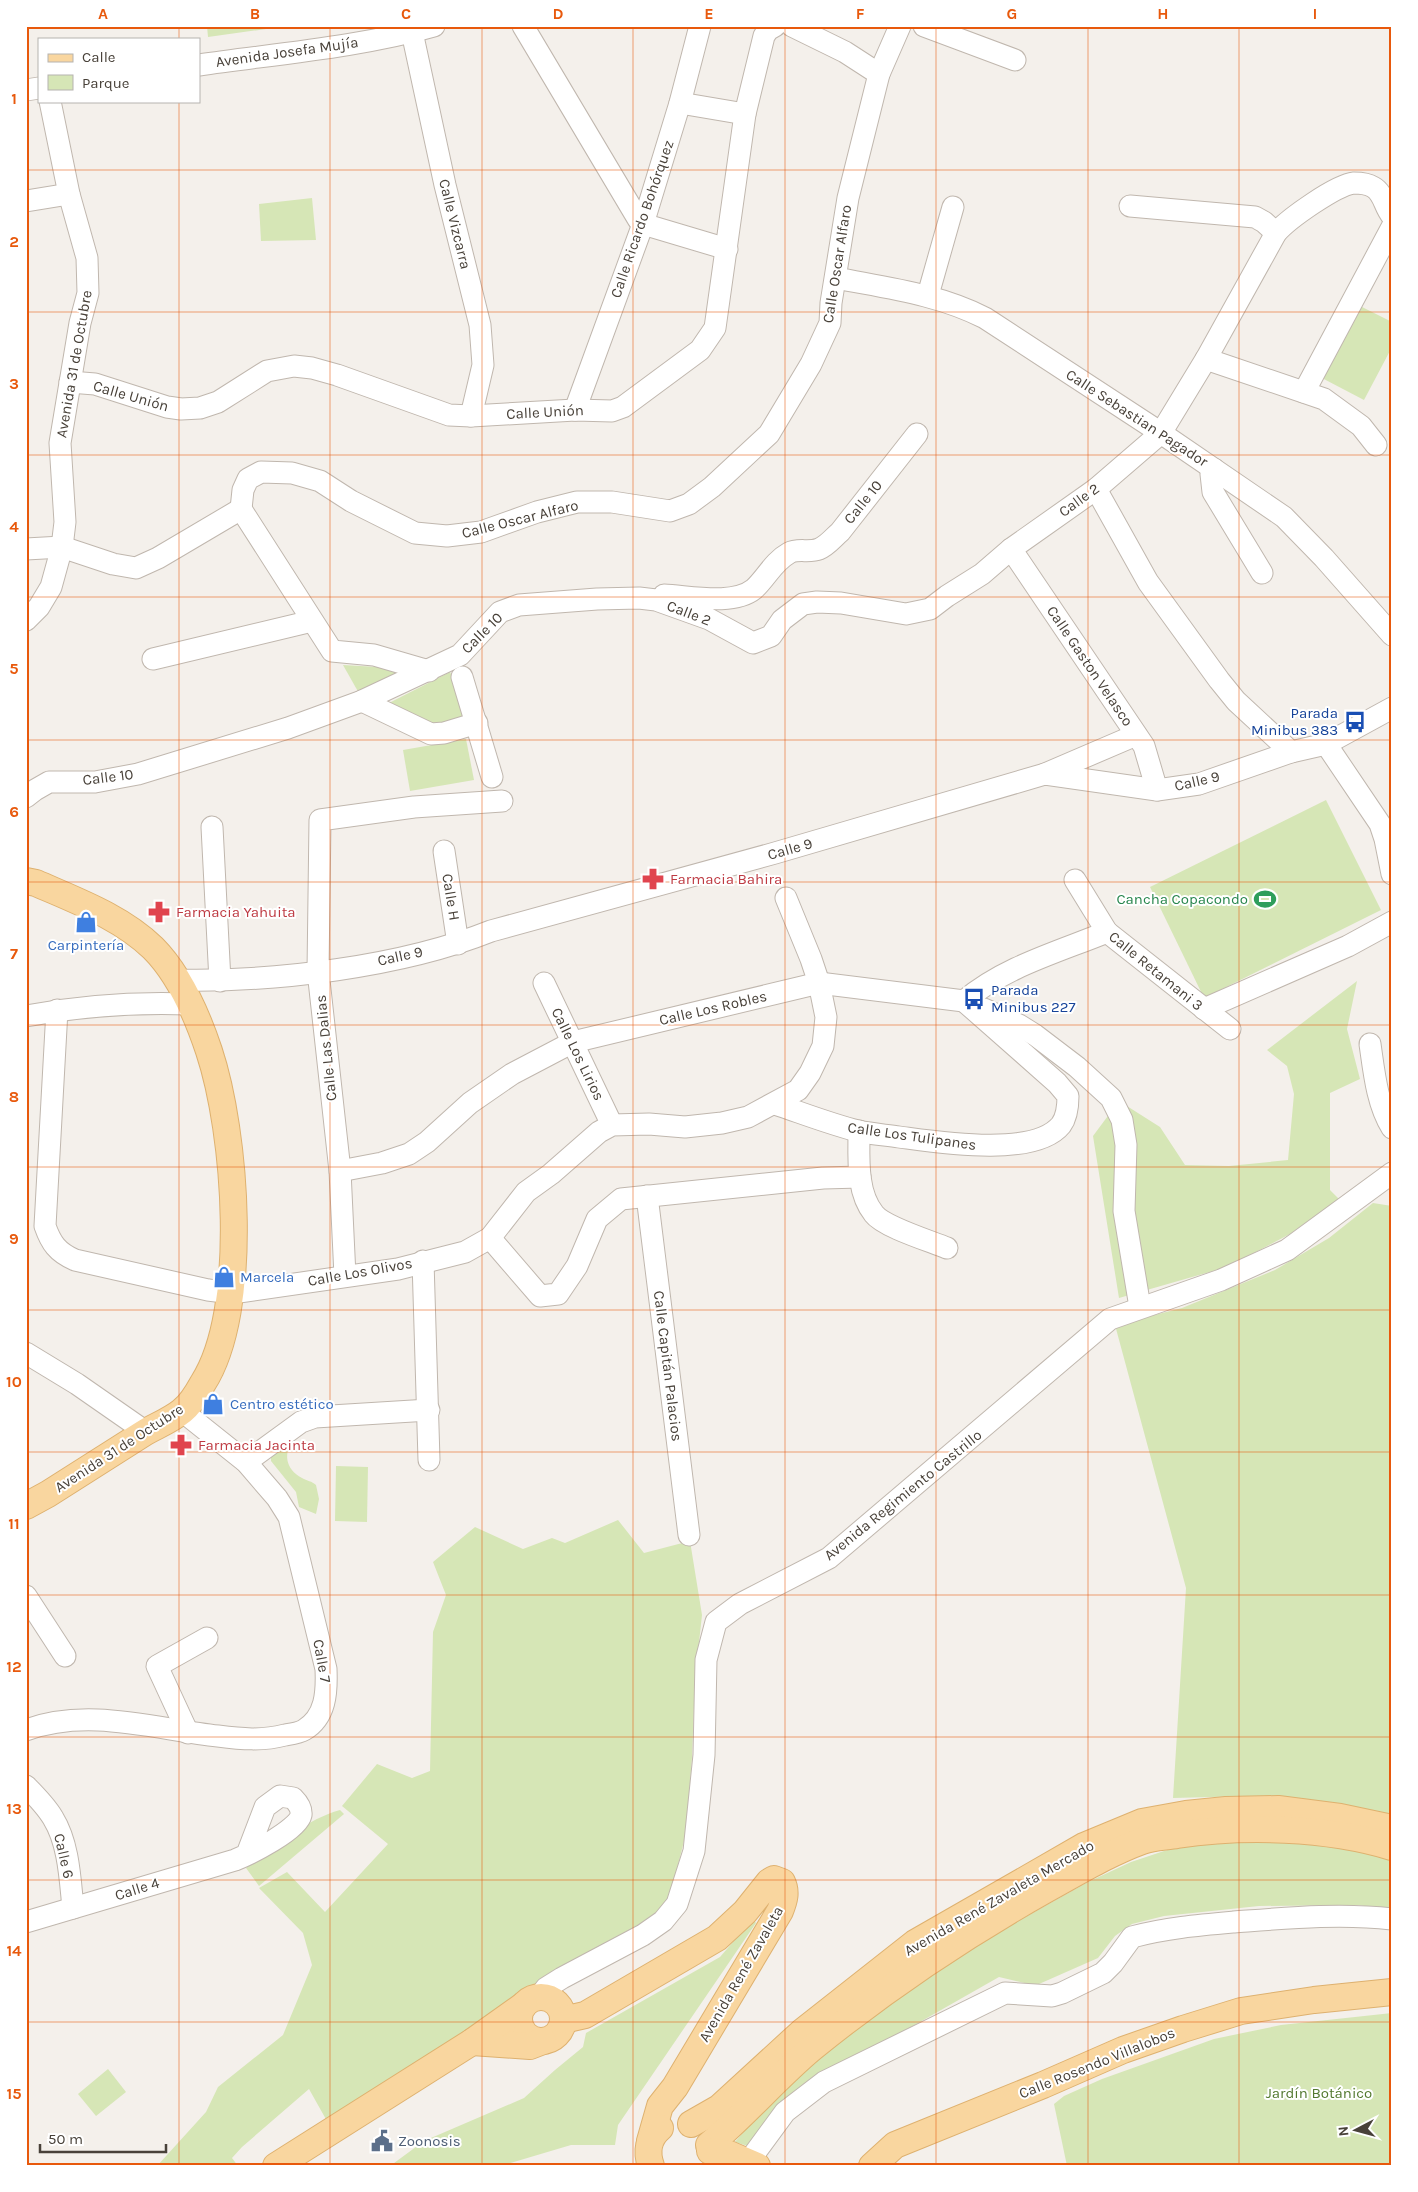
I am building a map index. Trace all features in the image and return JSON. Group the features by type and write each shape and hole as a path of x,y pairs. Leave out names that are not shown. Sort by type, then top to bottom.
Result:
{"main road":[{"name":"Avenida 31 de Octubre","path":"26,880 113,918 152,948 178,980 209,1051 220,1094 228,1147 234,1230 232,1293 218,1358 203,1383 182,1411 26,1506"},
{"name":"Avenida René Zavaleta Mercado","path":"647,2157 655,2132 672,2122 687,2123 719,2108 802,2032 915,1943 1084,1846 1142,1822 1226,1810 1278,1809 1340,1817 1392,1828"},
{"name":"Avenida René Zavaleta Mercado","path":"709,2154 731,2127 812,2049 924,1964 995,1918 1088,1866 1143,1840 1246,1828 1338,1836 1392,1847"},
{"name":"Avenida René Zavaleta","path":"563,2020 585,2015 716,1938 745,1912 769,1882 774,1879 779,1880 785,1888 780,1911 675,2087 660,2106 647,2157"},
{"name":"Calle Rosendo Villalobos","path":"872,2166 895,2145 1124,2050 1183,2029 1241,2011 1314,2000 1392,1992"},
{"path":"472,2042 530,2046 551,2038 558,2033 563,2020 561,2008 548,1998 532,2001 520,2012 519,2021 527,2036 543,2041"},
{"name":"Avenida Regimiento Castrillo","path":"276,2166 472,2042 532,2001"},
{"path":"675,2087 675,2104 687,2123 703,2134 709,2154 730,2154 753,2163"},
{"name":"Calle Rosendo Villalobos","path":"894,2166 926,2133"}],"street":[{"name":"Avenida Josefa Mujía","path":"200,65 320,48 412,32 434,26"},
{"path":"523,26 631,209 643,224 727,249"},
{"name":"Calle Ricardo Bohórquez","path":"575,410 643,224 680,103 700,26"},
{"path":"792,26 845,52 879,74"},
{"name":"Calle Oscar Alfaro","path":"241,509 243,490 248,479 261,472 292,473 320,481 351,501 415,533 447,536 481,532 537,512 577,502 612,502 670,511 689,504 712,487 769,434 811,364 830,323 831,302 848,198 879,74 900,26"},
{"path":"924,26 1015,60"},
{"name":"Calle Unión","path":"70,382 95,384 167,407 200,408 218,402 267,371 294,366 312,368 449,415 471,416 575,410 612,410 623,407 700,350 716,328 745,114 769,31"},
{"name":"Calle Vizcarra","path":"412,32 445,185 480,325 483,365 471,416"},
{"name":"Avenida 31 de Octubre","path":"26,620 40,607 51,587 62,547 65,522 60,443 88,294 87,258 69,194 50,102"},
{"path":"680,103 745,114"},
{"name":"Calle 2","path":"656,600 709,619 753,643 770,636 782,620 803,604 817,602 841,603 906,614 930,609 982,574 1011,549 1096,489 1161,433 1206,359 1276,233 1284,224 1340,187 1354,183 1366,184 1379,192 1392,216"},
{"path":"26,201 69,194"},
{"path":"928,295 953,206"},
{"path":"1130,206 1255,217 1276,233"},
{"path":"1304,392 1392,227"},
{"name":"Calle Sebastian Pagador","path":"836,278 928,295 962,306 985,318 1161,433 1284,517 1324,558 1392,635"},
{"path":"1206,359 1324,399 1361,426 1376,445"},
{"name":"Calle 10","path":"26,797 49,782 95,782 138,774 288,728 362,701 460,655 500,612 510,607 535,603 597,599 639,598 656,600 662,595 731,599 744,595 755,588 780,558 792,551 819,549 840,532 917,434"},
{"path":"1214,469 1211,474 1213,492 1262,573"},
{"path":"1096,489 1148,582 1219,680 1236,701 1291,752"},
{"path":"26,549 62,547 119,566 136,568 158,558 241,509 332,651 374,655 429,671"},
{"name":"Calle Gaston Velasco","path":"1011,549 1144,746 1157,790"},
{"path":"153,659 312,621"},
{"path":"462,677 492,777"},
{"path":"362,701 431,734 444,733 477,723"},
{"name":"Calle 9","path":"178,980 220,981 318,971 384,960 458,944 491,931 775,853 1045,774 1157,790 1199,784 1291,752 1326,744 1392,708"},
{"path":"1045,774 1136,735"},
{"path":"1326,744 1380,824 1392,874"},
{"name":"Calle Las Dalias","path":"346,1276 340,1171 318,971 320,820 414,807 502,801"},
{"path":"212,827 220,981"},
{"name":"Calle H","path":"444,851 458,944"},
{"name":"Calle Retamani 3","path":"1075,880 1106,932 1230,1029"},
{"path":"612,1125 649,1124 685,1127 722,1123 748,1117 798,1090 810,1073 824,1046 826,1017 819,983 786,898"},
{"path":"1204,1009 1348,946 1392,922"},
{"path":"964,1001 982,985 1008,972 1106,932"},
{"name":"Calle Los Lirios","path":"544,983 612,1125"},
{"name":"Calle Los Robles","path":"340,1171 382,1163 409,1154 427,1142 470,1103 512,1074 573,1042 819,983 964,1001 1019,1025 1035,1035 1076,1067 1111,1098 1122,1120 1126,1144 1124,1211 1140,1307"},
{"name":"Calle Los Tulipanes","path":"775,1104 859,1131 971,1146 1010,1145 1035,1139 1054,1131 1062,1124 1068,1109 1068,1096 1057,1083 964,1001"},
{"path":"26,1016 57,1010 157,1003 189,1004"},
{"name":"Calle Los Olivos","path":"57,1010 45,1206 45,1226 50,1240 64,1255 75,1260 208,1290 232,1293 398,1269 422,1261 465,1252 490,1238 526,1192 552,1174 599,1132 612,1125"},
{"path":"1370,1044 1376,1082 1392,1128"},
{"path":"859,1131 860,1176 866,1198 874,1214 885,1223 947,1248"},
{"name":"Avenida Regimiento Castrillo","path":"532,2001 546,1988 562,1978 643,1935 663,1920 677,1904 694,1851 704,1755 706,1660 716,1622 740,1604 829,1558 997,1417 1093,1331 1110,1319 1221,1280 1287,1250 1392,1174"},
{"path":"490,1238 540,1296 558,1294 577,1266 597,1219 621,1199 823,1178 860,1176"},
{"name":"Calle Capitán Palacios","path":"647,1196 689,1535"},
{"path":"422,1261 429,1410 429,1460"},
{"path":"26,1353 77,1384 146,1432"},
{"path":"246,1462 294,1426 316,1417 429,1410"},
{"name":"Calle 7","path":"26,1730 56,1721 74,1720 136,1724 247,1740 274,1738 304,1730 320,1714 327,1694 326,1669 289,1517 277,1498 246,1462 182,1411"},
{"path":"26,1596 65,1656"},
{"path":"188,1733 158,1666 207,1638"},
{"name":"Calle 6","path":"26,1786 45,1806 62,1837 74,1908"},
{"name":"Calle 4","path":"26,1922 235,1860 248,1854"},
{"path":"753,2163 785,2112 824,2082 1005,1993 1052,1996 1062,1993 1103,1973 1132,1937 1178,1927 1254,1920 1336,1916 1392,1920"}],"green space":[{"path":"207,26 273,26 273,28 208,37"},
{"path":"312,198 316,240 261,241 259,204"},
{"path":"1358,305 1392,322 1392,347 1364,400 1320,377"},
{"path":"343,665 413,669 360,695"},
{"path":"450,672 466,704 466,718 434,728 387,704"},
{"path":"466,739 474,780 410,791 403,750"},
{"name":"Cancha Copacondo","path":"1326,800 1381,910 1204,998 1150,887"},
{"path":"1357,981 1347,1029 1360,1079 1330,1093 1330,1190 1339,1199 1290,1234 1227,1267 1119,1298 1093,1136 1119,1101 1160,1127 1185,1165 1229,1166 1288,1160 1294,1094 1287,1066 1267,1050"},
{"path":"1373,1203 1392,1206 1392,1818 1320,1802 1251,1796 1173,1798 1186,1588 1115,1325 1182,1308 1275,1270 1329,1238"},
{"path":"294,1438 288,1449 289,1465 296,1474 316,1485 319,1499 316,1514 299,1507 296,1492 271,1461 271,1457"},
{"path":"336,1466 368,1467 367,1522 335,1521"},
{"path":"618,1520 644,1553 690,1541 702,1615 695,1679 692,1758 686,1833 671,1893 659,1913 332,2130 309,2089 242,2147 232,2158 238,2166 157,2166 206,2112 218,2087 283,2035 312,1965 303,1933 259,1888 287,1872 325,1912 388,1844 342,1806 377,1764 412,1778 430,1771 433,1632 446,1595 433,1562 475,1527 523,1549 552,1538 565,1543"},
{"path":"340,1810 344,1814 259,1886 246,1868 303,1827 327,1814"},
{"path":"1260,1838 1344,1846 1392,1858 1392,1910 1358,1905 1259,1906 1164,1916 1132,1924 1115,1936 1098,1958 1039,1984 1033,1985 999,1977 876,2047 751,2147 735,2142 765,2106 803,2071 903,1991 1002,1930 1088,1882 1131,1862 1201,1841"},
{"path":"753,1919 756,1923 618,2125 615,2145 571,2145 500,2166 390,2166 424,2141 524,2098 583,2047 586,2033 720,1957"},
{"name":"Jardín Botánico","path":"1392,2013 1392,2166 1067,2166 1054,2104 1064,2096 1102,2079 1214,2039 1281,2025"},
{"path":"108,2069 126,2092 96,2116 78,2094"}],"place":[{"name":"Parada Minibus 383","path":"1355,722"},
{"name":"Farmacia Bahira","path":"653,879"},
{"name":"Cancha Copacondo","path":"1265,899"},
{"name":"Farmacia Yahuita","path":"159,912"},
{"name":"Carpintería","path":"86,922"},
{"name":"Parada Minibus 227","path":"974,999"},
{"name":"Marcela","path":"224,1277"},
{"name":"Centro estético","path":"213,1404"},
{"name":"Farmacia Jacinta","path":"181,1445"},
{"name":"Zoonosis","path":"382,2141"}]}
